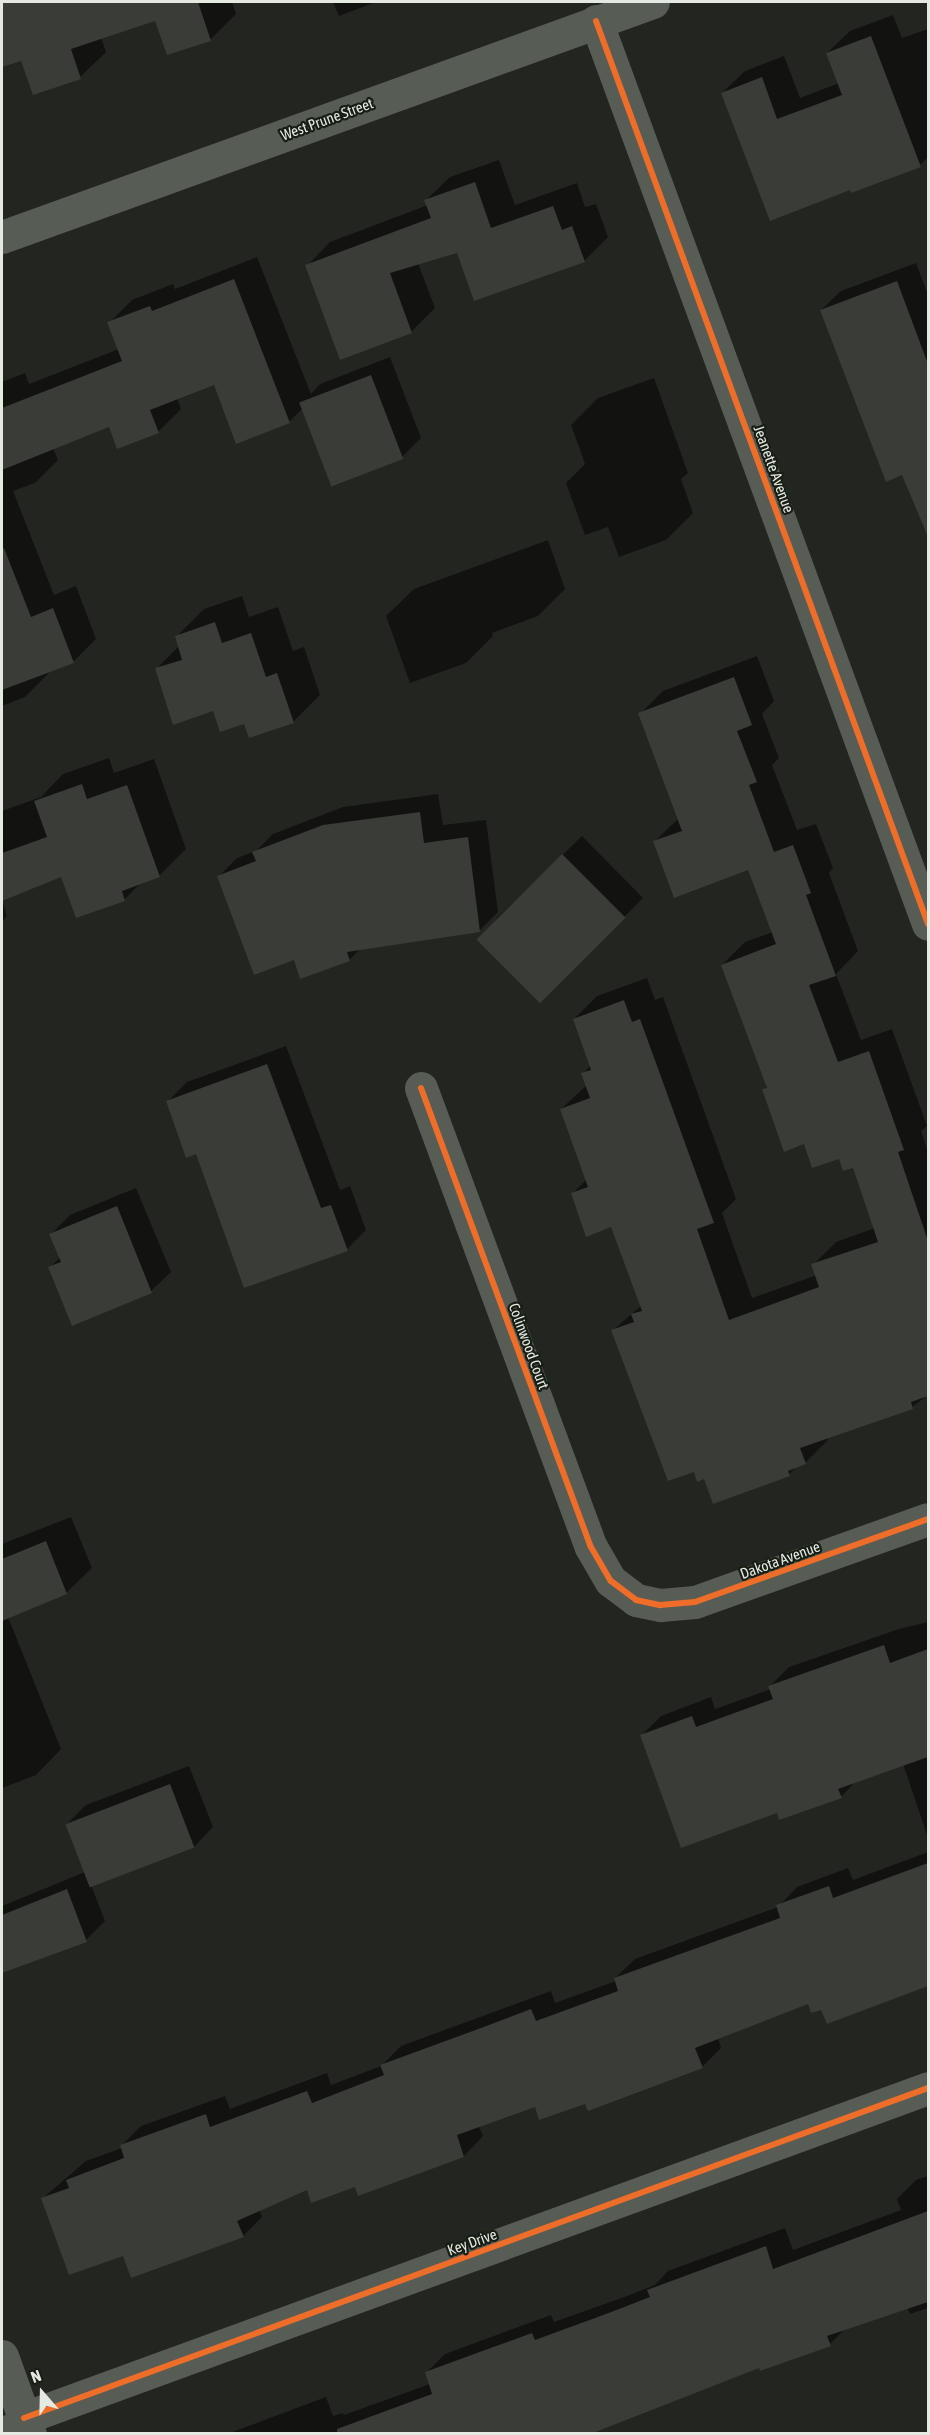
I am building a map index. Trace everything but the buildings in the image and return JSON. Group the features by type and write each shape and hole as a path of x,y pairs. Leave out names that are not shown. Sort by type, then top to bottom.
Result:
{"street":[{"name":"West Prune Street","path":"2,237 652,2"},
{"name":"Jeanette Avenue","path":"596,21 928,924"},
{"name":"Colinwood Court","path":"421,1088 591,1547 611,1581 636,1600"},
{"name":"Dakota Avenue","path":"636,1600 660,1605 695,1602 928,1519"},
{"name":"Key Drive","path":"18,2426 928,2088"},
{"path":"2,2356 18,2426"}],"cycle path":[{"path":"596,21 928,924"},
{"path":"421,1088 591,1547 611,1581 636,1600 660,1605 695,1602 928,1519"},
{"path":"24,2418 928,2088"}]}
